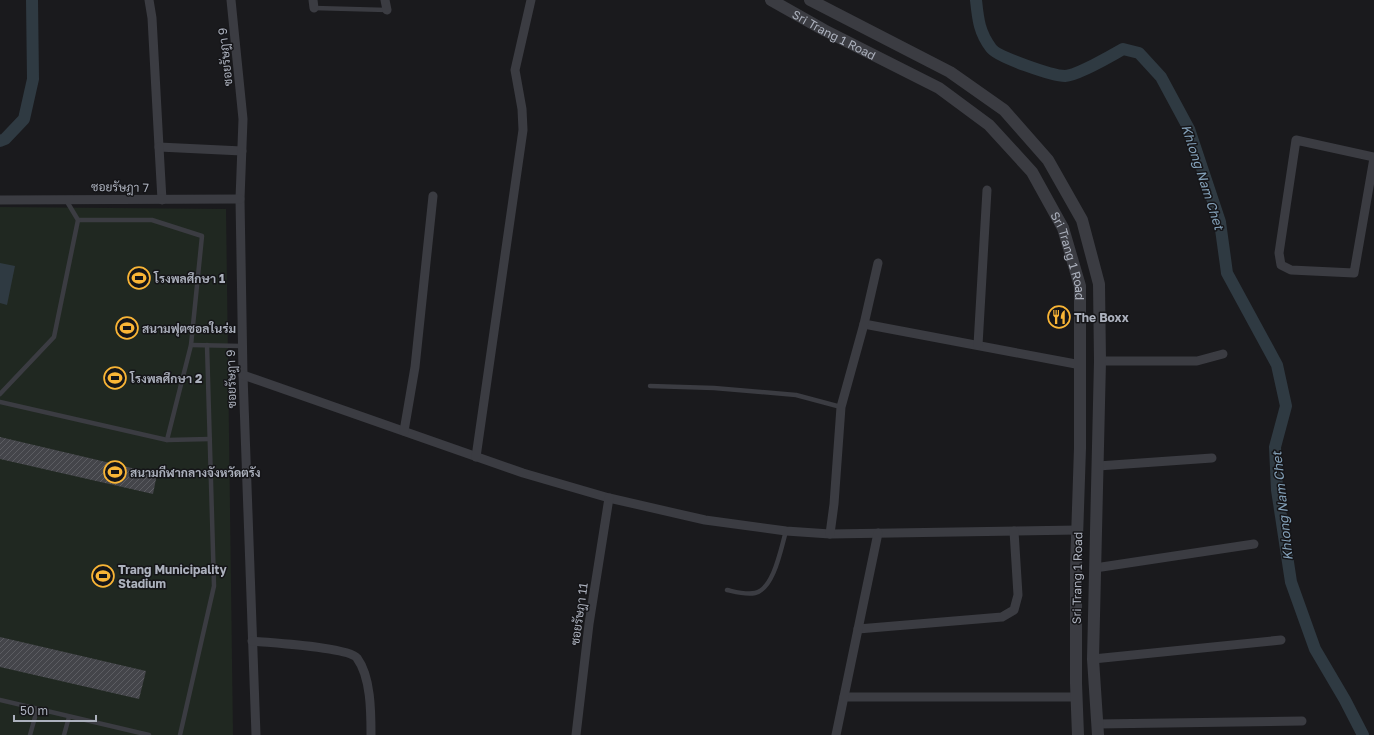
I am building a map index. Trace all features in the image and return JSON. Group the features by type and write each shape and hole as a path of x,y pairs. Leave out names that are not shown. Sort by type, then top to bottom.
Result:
{"street":[{"path":"149,0 152,18 162,200"},
{"name":"ซอยรัษฎา 9","path":"231,0 243,119 240,199 242,376 256,735"},
{"path":"386,0 386,10"},
{"path":"476,457 523,130 522,109 515,70 531,0"},
{"name":"Sri Trang 1 Road","path":"770,0 824,30 939,88 989,125 1032,172 1063,228 1080,286 1081,364 1076,696 1078,735"},
{"name":"Sri Trang 1 Road","path":"810,0 950,72 1004,110 1048,160 1082,220 1099,284 1100,361 1093,659 1097,730"},
{"path":"1296,140 1374,158 1354,273 1291,270 1281,265 1279,253 1296,140"},
{"path":"159,147 242,151"},
{"path":"978,345 987,190"},
{"path":"404,431 415,367 433,196"},
{"name":"ซอยรัษฎา 7","path":"0,200 240,199"},
{"path":"830,534 834,504 841,407 864,324 878,263"},
{"path":"864,324 1081,364"},
{"path":"1100,361 1197,360 1223,354"},
{"path":"242,376 476,457 609,498 705,520 786,531 830,534 1078,530"},
{"path":"1098,466 1212,458"},
{"name":"ซอยรัษฎา 11","path":"576,735 589,624 609,498"},
{"path":"858,629 1002,617 1014,610 1018,595 1014,531"},
{"path":"836,735 878,534"},
{"path":"1095,568 1254,544"},
{"path":"1093,659 1281,640"},
{"path":"252,641 343,650 356,657 364,675 371,704 371,735"},
{"path":"844,697 1076,696"},
{"path":"1097,730 1302,721"}],"lane":[{"path":"314,4 386,10"},
{"path":"0,394 54,337 78,220 65,199"},
{"path":"78,220 152,220 202,236 191,345 167,440"},
{"path":"191,345 242,346"},
{"path":"180,735 214,586 207,345"},
{"path":"650,386 714,388 796,395 841,407"},
{"path":"0,402 167,440 210,439"},
{"path":"727,590 756,593 765,589 771,580 786,531"},
{"path":"0,700 37,710 149,735"},
{"path":"30,735 37,710"},
{"path":"64,735 69,716"}],"shaded area":[{"name":"สนามกีฬากลางจังหวัดตรัง","path":"0,207 226,209 233,735 0,735"},
{"path":"0,263 15,266 7,305 0,303"}],"building":[{"path":"0,437 157,474 153,494 0,459"},
{"path":"0,637 146,671 139,699 0,667"}],"waterway":[{"name":"Khlong Nam Chet","path":"0,141 5,139 24,119 33,79 32,0"},
{"name":"Khlong Nam Chet","path":"976,0 978,19 984,36 991,48 1003,56 1038,70 1065,76 1085,69 1123,49 1139,53 1161,77 1189,129 1220,222 1227,273 1277,365 1286,406 1275,447 1277,490 1291,582 1315,649 1345,700 1363,735"}],"place":[{"name":"โรงพลศึกษา 1","path":"139,278"},
{"name":"The Boxx","path":"1059,317"},
{"name":"สนามฟุตซอลในร่ม","path":"127,328"},
{"name":"โรงพลศึกษา 2","path":"115,378"},
{"name":"สนามกีฬากลางจังหวัดตรัง","path":"115,472"},
{"name":"Trang Municipality Stadium","path":"103,576"}]}
